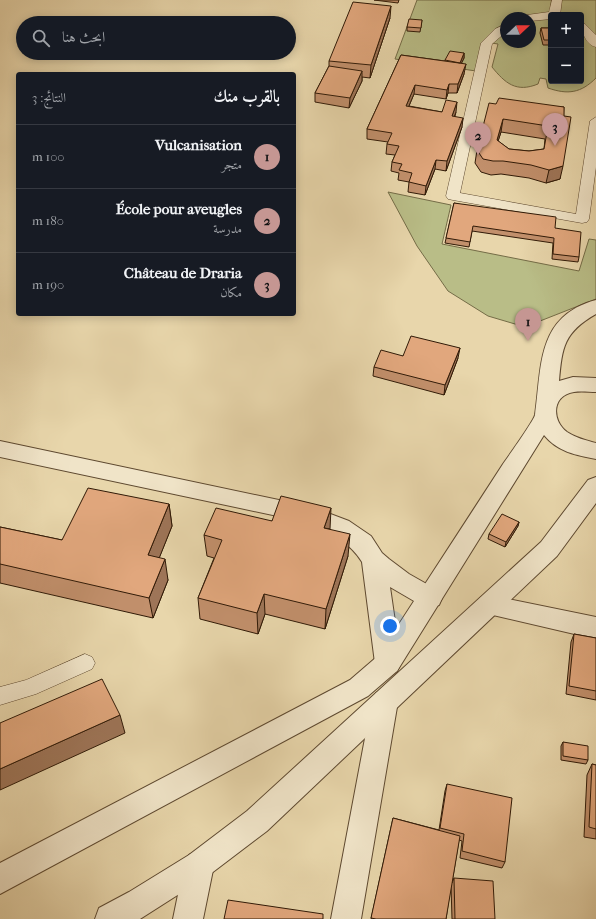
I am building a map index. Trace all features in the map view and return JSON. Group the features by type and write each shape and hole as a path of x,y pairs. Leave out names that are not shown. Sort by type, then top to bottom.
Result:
{"street":[{"path":"596,306 584,312 561,332 553,350 545,408 550,429 565,442 578,448 596,451"},
{"path":"0,879 185,779 359,688 388,663 430,598 545,408 553,392 565,386 584,384 596,385"},
{"path":"0,449 304,513 341,528 363,543 374,560 386,572 406,586 430,598"},
{"path":"110,919 140,903 199,865 257,821 550,550 596,486"},
{"path":"374,560 388,663"},
{"path":"489,605 596,628"},
{"path":"346,919 385,701"},
{"path":"188,919 199,865"}],"lane":[{"path":"555,12 557,0"},
{"path":"536,17 548,16"},
{"path":"584,29 592,36 596,44"},
{"path":"500,30 488,43 480,69 453,196 582,219 596,121"},
{"path":"0,696 29,688 85,663"}],"green space":[{"path":"417,0 596,0 596,78 585,87 579,90 562,92 548,88 546,79 540,78 538,84 530,87 517,87 512,85 506,82 492,67 498,44 485,42 476,71 395,59"},
{"path":"388,192 451,205 442,244 579,271 589,239 596,240 596,299 535,323 515,324 488,316 448,291 417,246"}],"building":[{"path":"353,2 391,6 371,65 329,61"},
{"path":"409,19 422,20 421,28 407,27"},
{"path":"541,28 548,28 548,40 544,40"},
{"path":"450,51 464,53 460,63 445,60"},
{"path":"401,55 466,64 458,84 449,84 447,90 415,85 406,106 442,112 446,100 457,102 452,116 463,118 447,161 436,160 426,186 409,182 412,173 399,170 402,164 392,162 399,146 387,144 392,133 367,129"},
{"path":"329,66 362,71 350,98 315,93"},
{"path":"499,98 564,107 564,116 571,117 563,166 549,170 531,165 483,159 477,150 489,103 496,104","holes":["503,119 548,126 544,149 529,151 509,149 497,140"]},
{"path":"454,203 556,217 555,228 581,232 579,257 553,254 554,238 473,226 470,242 446,238"},
{"path":"411,336 460,348 445,385 374,367 381,350 403,356"},
{"path":"88,488 169,504 148,555 165,559 149,598 0,564 0,527 62,540"},
{"path":"281,496 331,508 324,528 350,534 326,609 264,594 257,613 198,598 222,540 204,535 216,508 272,521"},
{"path":"502,514 519,522 506,542 489,534"},
{"path":"574,634 596,638 596,691 569,686"},
{"path":"102,679 120,715 0,769 0,723"},
{"path":"563,742 588,746 588,760 563,756"},
{"path":"592,764 596,765 596,829 589,827"},
{"path":"447,784 512,798 505,862 462,851 464,834 440,828"},
{"path":"393,818 460,836 446,919 371,918"},
{"path":"454,878 493,881 495,919 455,919"},
{"path":"228,900 323,914 323,919 224,919"}],"place":[{"name":"Château de Draria","path":"555,146"},
{"name":"École pour aveugles","path":"478,155"},
{"name":"Vulcanisation","path":"528,341"}]}
